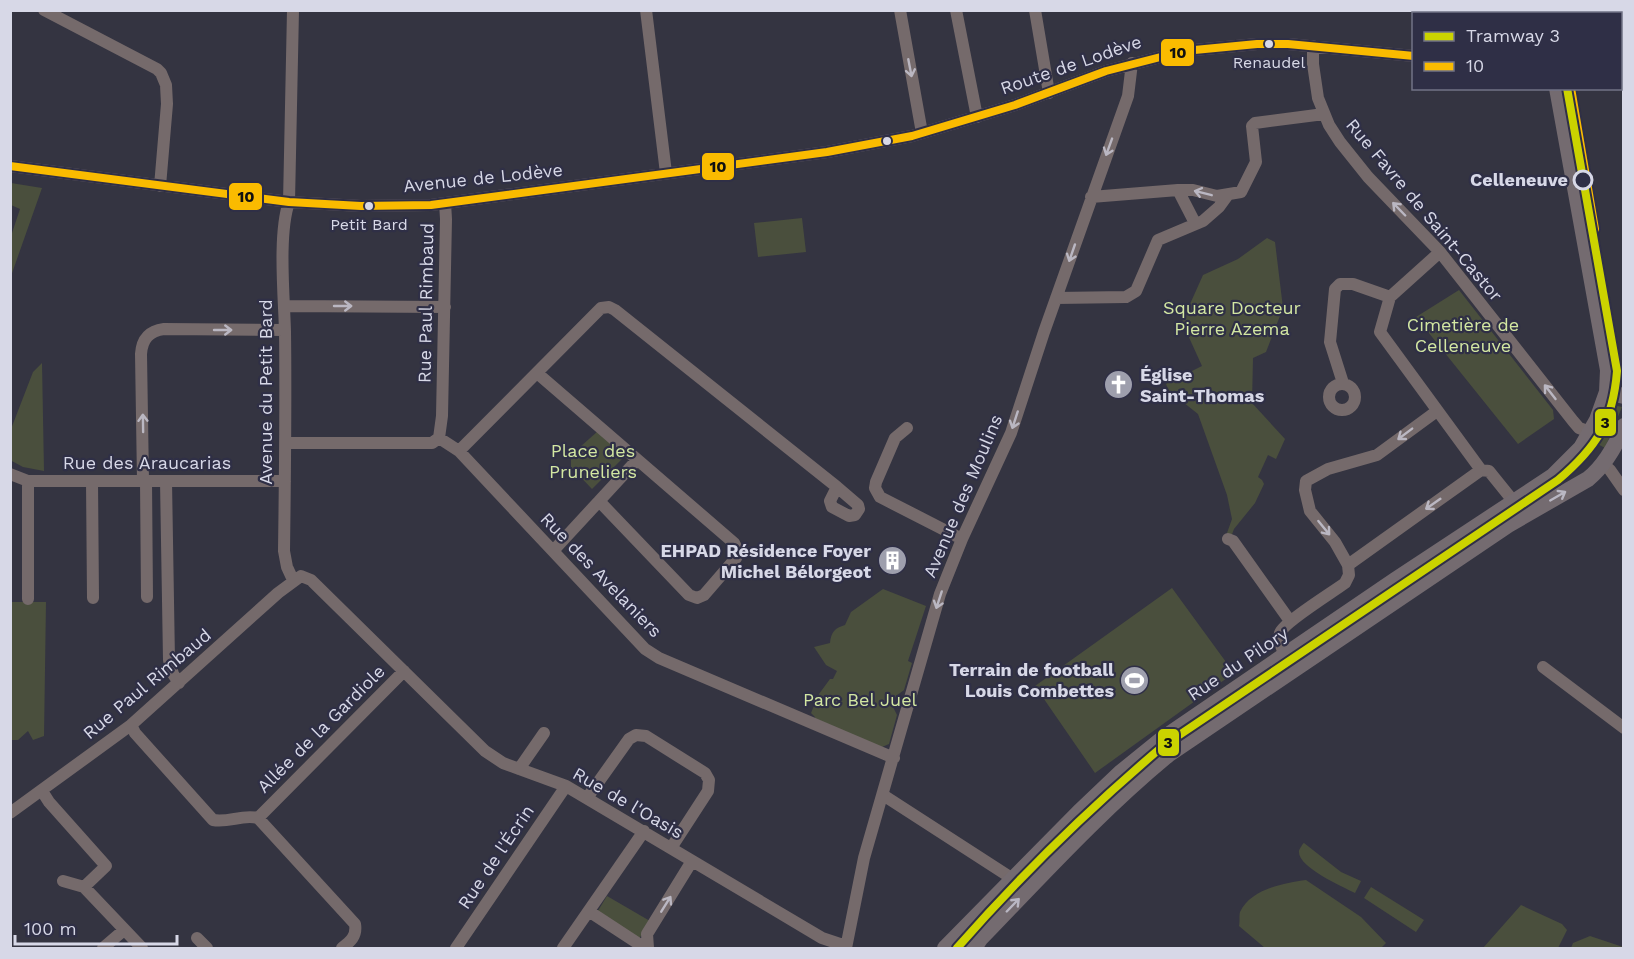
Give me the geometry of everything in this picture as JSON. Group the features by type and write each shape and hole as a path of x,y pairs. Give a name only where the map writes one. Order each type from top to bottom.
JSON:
{"main road":[{"path":"1557,90 1608,370 1615,394"},
{"name":"Rue du Pilory","path":"945,948 1079,812 1162,739 1553,476 1581,448 1615,394"},
{"name":"Rue du Pilory","path":"974,948 1078,837 1140,778 1169,754 1508,525 1588,479 1618,440 1623,426"},
{"path":"1581,448 1602,463"}],"street":[{"path":"44,10 161,73 166,85 167,104 160,186"},
{"name":"Avenue du Petit Bard","path":"293,10 289,202 284,220 286,443 284,551 287,567 297,578"},
{"path":"646,10 666,173"},
{"path":"900,10 922,133"},
{"path":"956,10 977,117"},
{"path":"1035,10 1049,93"},
{"name":"Route de Lodève","path":"922,133 1049,93 1106,71 1184,51 1265,44 1313,46 1412,56"},
{"name":"Rue Favre de Saint-Castor","path":"1313,46 1318,98 1340,142 1368,177 1440,252 1579,428 1590,432"},
{"name":"Avenue des Moulins","path":"846,947 864,858 931,623 962,539 1011,433 1091,197 1128,96 1132,63"},
{"path":"1091,197 1178,190 1193,190 1227,196 1243,190 1256,162 1252,126 1255,123 1324,114"},
{"name":"Avenue de Lodève","path":"10,166 289,202 361,206 445,203 827,152 922,133"},
{"path":"1178,190 1195,223"},
{"path":"1056,298 1132,295 1136,291 1158,240 1203,221 1219,207 1227,196"},
{"name":"Rue Paul Rimbaud","path":"439,438 442,416 445,307 445,203"},
{"path":"1440,252 1390,297 1380,332 1480,471"},
{"path":"1343,383 1330,336 1335,289 1340,284 1346,283 1390,297"},
{"path":"284,306 445,307"},
{"path":"459,451 602,308 609,307 837,487"},
{"path":"147,597 142,344 148,335 164,329 285,330"},
{"path":"537,373 734,543 738,550 736,558 704,594 697,598 689,596 599,501"},
{"path":"1286,655 1279,641 1281,630 1290,621 1345,583 1349,575 1348,565 1335,542 1310,511 1305,490 1306,481 1327,470 1377,455 1437,411"},
{"path":"907,428 896,438 876,482 877,494 962,539"},
{"path":"286,443 432,443 439,438"},
{"name":"Rue des Avelaniers","path":"439,438 459,451 640,643 659,658 894,758"},
{"path":"553,551 637,460"},
{"path":"1602,463 1610,470 1623,490"},
{"path":"1348,565 1480,471 1489,471 1514,502"},
{"name":"Rue des Araucarias","path":"10,474 28,481 285,482"},
{"path":"28,481 28,599"},
{"path":"92,481 93,598"},
{"path":"166,481 166,596 169,660 173,674 179,683"},
{"path":"1228,539 1233,542 1290,621"},
{"name":"Rue Paul Rimbaud","path":"10,813 131,725 297,578"},
{"name":"Rue de l'Oasis","path":"297,578 311,580 485,751 502,763 567,786 822,938 846,947"},
{"path":"1543,667 1623,728"},
{"name":"Allée de la Gardiole","path":"131,725 135,733 213,819 222,822 249,816 258,818 404,671"},
{"path":"519,769 544,733"},
{"path":"587,798 629,739 636,735 646,736 705,773 709,780 708,791 671,848"},
{"name":"Rue de l'Écrin","path":"456,948 567,786"},
{"path":"42,791 49,802 106,866 84,888"},
{"path":"882,795 1013,879"},
{"path":"258,818 355,924 356,932 353,939 342,948"},
{"path":"563,948 644,831"},
{"path":"590,912 646,948 647,934 692,861"},
{"path":"63,881 84,888 142,948"},
{"path":"103,948 124,930"},
{"path":"197,938 207,948"}],"green space":[{"path":"11,183 42,188 11,276 11,236 20,209 11,205"},
{"path":"802,218 806,252 758,257 754,223"},
{"name":"Square Docteur Pierre Azema","path":"1267,238 1275,242 1283,308 1266,352 1253,358 1252,403 1285,439 1276,459 1268,455 1258,477 1264,484 1255,503 1234,529 1231,537 1227,533 1232,519 1227,495 1198,414 1169,391 1166,384 1202,366 1182,322 1203,275 1238,259"},
{"name":"Cimetière de Celleneuve","path":"1459,290 1553,410 1554,419 1518,444 1416,317"},
{"path":"42,363 44,471 23,467 10,460 11,429 33,372"},
{"path":"1610,404 1622,407 1605,448 1594,442"},
{"name":"Place des Pruneliers","path":"598,431 626,455 592,489 571,467 571,455"},
{"name":"Terrain de football Louis Combettes","path":"1172,588 1234,673 1095,773 1035,686"},
{"name":"Parc Bel Juel","path":"883,589 926,606 908,661 912,663 904,690 896,696 893,707 897,715 889,744 882,747 814,720 815,717 811,713 819,694 837,671 826,665 814,647 830,643 833,633 845,625 851,612"},
{"path":"11,602 46,602 44,736 33,740 28,731 18,740 11,740"},
{"path":"1304,843 1341,872 1361,881 1355,893 1322,876 1305,863 1299,851"},
{"path":"1306,880 1361,917 1386,943 1381,948 1265,948 1239,926 1240,912 1252,898 1278,885"},
{"path":"1371,887 1424,920 1416,932 1364,898"},
{"path":"607,896 650,921 639,939 596,914"},
{"path":"1521,905 1562,924 1567,930 1558,948 1483,948"},
{"path":"1590,936 1623,948 1571,948 1573,943"}],"tram line":[{"name":"3","path":"957,948 1056,843 1163,746 1558,480 1583,457 1592,445 1607,419 1617,371 1567,90"}],"transit line":[{"name":"10","path":"10,166 289,202 361,206 431,205 827,152 912,136 1015,105 1106,71 1184,51 1257,44 1288,44 1412,56"},
{"name":"10","path":"1571,90 1595,229"}],"place":[{"name":"Renaudel","path":"1269,44"},
{"name":"Celleneuve","path":"1583,180"},
{"name":"Petit Bard","path":"369,206"},
{"name":"Église Saint-Thomas","path":"1119,385"},
{"name":"EHPAD Résidence Foyer Michel Bélorgeot","path":"892,561"},
{"name":"Terrain de football Louis Combettes","path":"1135,680"}]}
